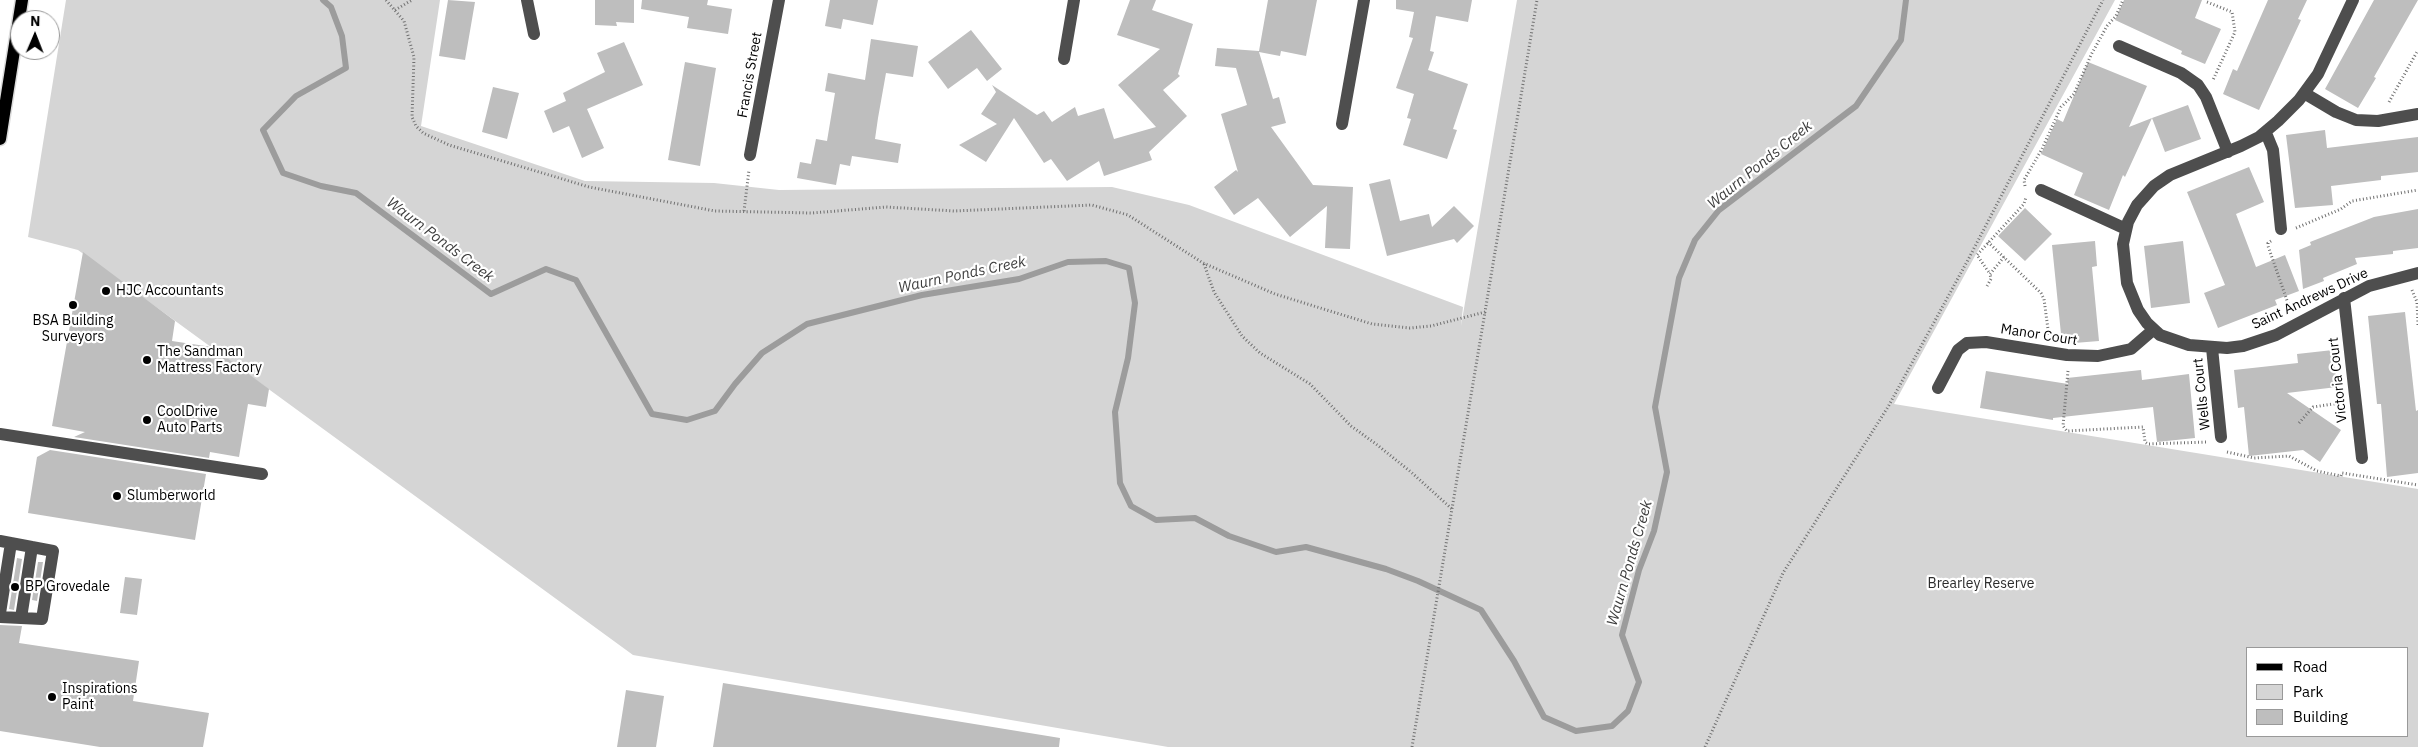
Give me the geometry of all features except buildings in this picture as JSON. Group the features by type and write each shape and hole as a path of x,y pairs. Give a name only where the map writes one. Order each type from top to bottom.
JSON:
{"main road":[{"path":"0,139 22,0"}],"street":[{"path":"527,0 534,34"},
{"name":"Francis Street","path":"750,155 779,0"},
{"path":"1064,60 1074,0"},
{"path":"1342,124 1364,0"},
{"name":"Saint Andrews Drive","path":"2353,0 2318,74 2304,93 2266,132 2228,152 2178,171 2160,181 2137,205 2126,229 2123,252 2128,288 2138,310 2153,330 2182,344 2212,348 2233,348 2254,343 2380,282 2418,273"},
{"path":"2120,46 2187,77 2198,85 2206,97 2228,152"},
{"path":"2304,93 2342,115 2363,121 2378,121 2418,114"},
{"path":"2266,132 2272,150 2283,234"},
{"path":"2041,190 2126,229"},
{"name":"Victoria Court","path":"2344,298 2362,458"},
{"name":"Manor Court","path":"1938,388 1961,346 1971,342 1986,342 2090,357 2122,352 2136,346 2153,330"},
{"name":"Wells Court","path":"2212,348 2218,440"},
{"path":"0,434 262,474"},
{"path":"6,542 53,551 42,618 20,618 0,615 6,542"},
{"path":"20,618 32,547"}],"path":[{"path":"386,0 404,21 414,57 412,117 416,126 423,133 449,145 589,187 715,211 812,213 886,208 954,211 1092,206 1128,215 1204,263 1275,294 1372,324 1410,328 1431,326 1485,312"},
{"path":"395,10 412,0"},
{"path":"1412,747 1536,0"},
{"path":"1705,747 1783,573 1888,407 1969,258 2103,0"},
{"path":"1987,286 1991,279 1990,274 1977,255 2024,204 2027,195 2024,180 2042,150 2061,107 2074,94 2091,55 2107,26 2116,16 2123,0"},
{"path":"2206,97 2235,32 2232,12 2207,2"},
{"path":"2378,121 2418,50"},
{"path":"744,211 750,155"},
{"path":"2294,325 2289,312 2290,304 2268,245 2269,242 2299,225 2340,209 2352,201 2418,190"},
{"path":"1988,242 2042,296 2050,352"},
{"path":"1990,274 2004,257"},
{"path":"1204,263 1214,292 1242,336 1260,353 1310,384 1350,426 1411,472 1452,509"},
{"path":"2406,288 2412,291 2415,297 2418,325"},
{"path":"2067,355 2068,371 2064,426 2067,431 2143,427 2145,442 2149,444 2218,440 2227,452 2247,457 2288,456 2316,471 2341,476 2342,473 2418,485"},
{"path":"2299,423 2313,407 2341,403 2354,386"}],"green space":[{"name":"Brearley Reserve","path":"66,0 440,0 421,126 585,181 714,183 779,190 1112,187 1189,205 1463,307 1461,326 1517,0 2115,0 1894,404 2418,489 2418,747 1168,747 633,655 78,250 28,237 56,60 60,60 60,37"}],"waterway":[{"name":"Waurn Ponds Creek","path":"323,0 331,7 342,36 346,68 296,96 263,130 283,173 321,186 356,193 491,294 546,269 576,280 652,414 687,420 715,411 762,353 807,324 922,295 1019,279 1068,262 1106,261 1129,268 1135,303 1128,358 1115,412 1120,483 1131,506 1156,520 1195,518 1229,536 1276,552 1306,547 1386,569 1418,581 1481,610 1514,661 1544,717 1576,731 1612,726 1628,711 1639,682 1622,635 1639,570 1654,531 1667,472 1655,407 1679,278 1695,240 1719,210 1856,106 1901,40 1906,0"}],"place":[{"name":"HJC Accountants","path":"106,291"},
{"name":"BSA Building Surveyors","path":"73,305"},
{"name":"The Sandman Mattress Factory","path":"147,360"},
{"name":"CoolDrive Auto Parts","path":"147,420"},
{"name":"Slumberworld","path":"117,496"},
{"name":"BP Grovedale","path":"15,587"},
{"name":"Inspirations Paint","path":"52,697"}]}
